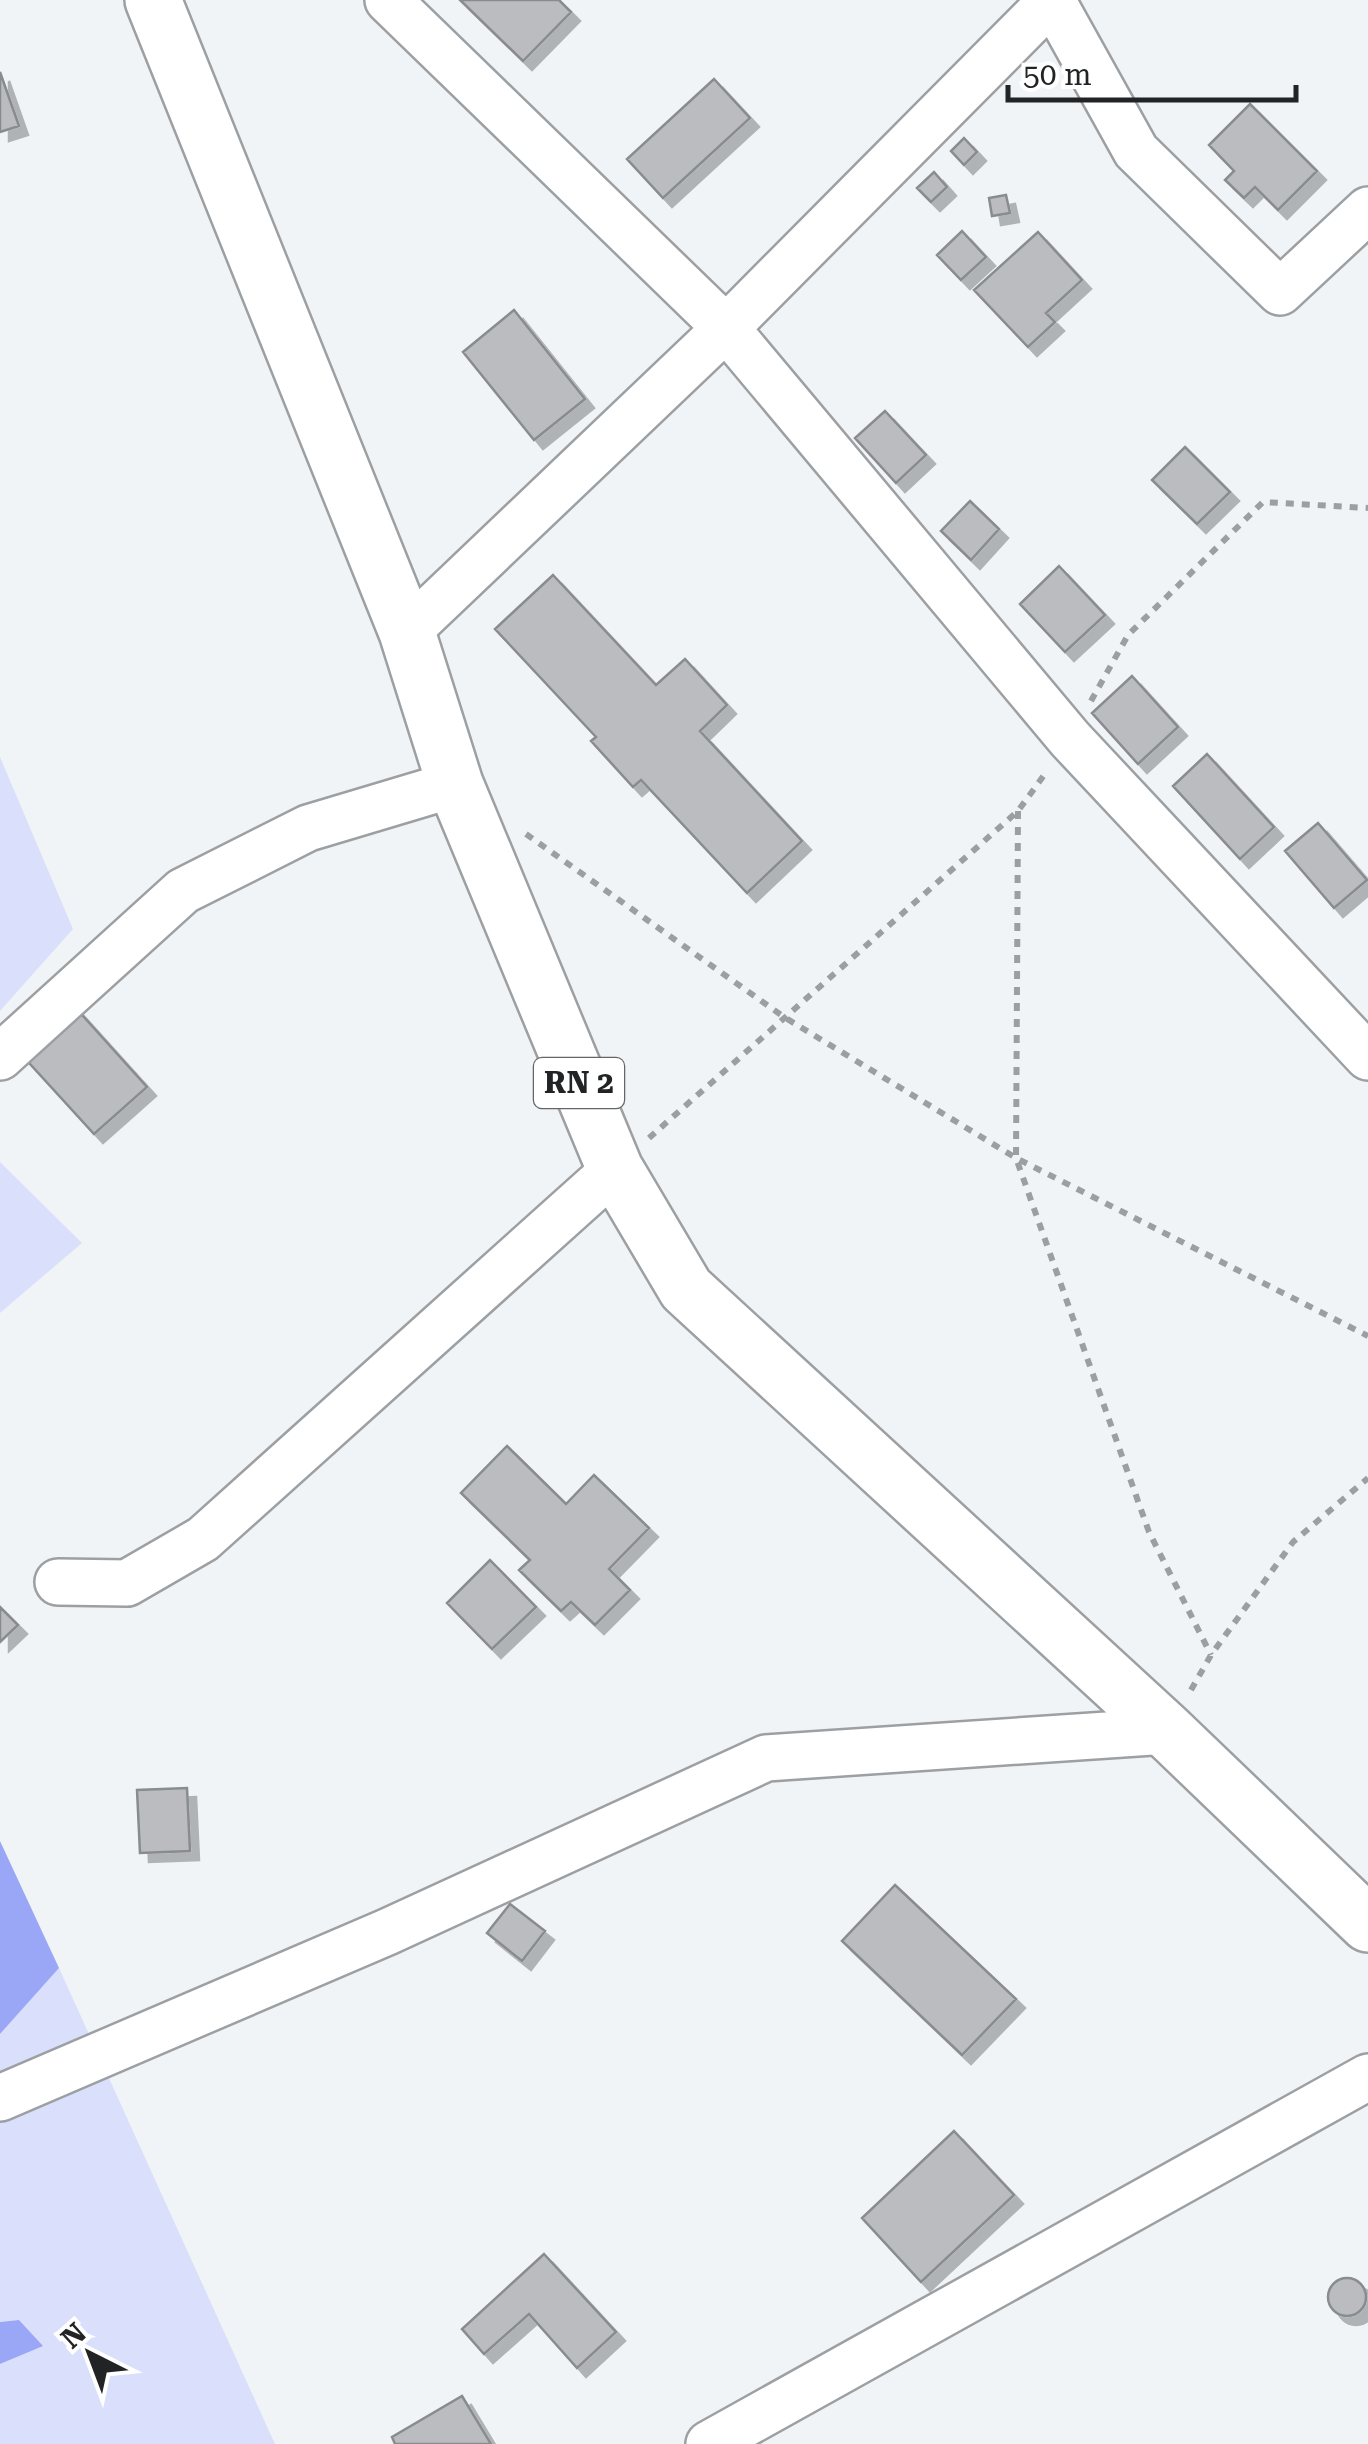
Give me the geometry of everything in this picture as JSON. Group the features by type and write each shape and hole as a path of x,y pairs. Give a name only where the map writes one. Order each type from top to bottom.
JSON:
{"main road":[{"name":"RN 2","path":"153,0 407,632 455,784 615,1169 686,1290 1168,1731 1368,1924"}],"street":[{"path":"388,0 726,328 1070,739 1368,1056"},
{"path":"407,632 726,328 1052,0 1136,151 1280,292 1368,210"},
{"path":"0,1057 183,891 308,828 455,784"},
{"path":"58,1582 126,1583 203,1539 615,1169"},
{"path":"0,2098 387,1932 766,1758 1168,1731"},
{"path":"709,2444 1368,2078"}],"path":[{"path":"615,1169 1018,811 1070,739 1128,635 1262,502 1368,508"},
{"path":"1018,811 1016,1158 1149,1532 1211,1655"},
{"path":"518,828 784,1017 1016,1158 1368,1336"},
{"path":"1168,1731 1211,1655 1292,1542 1368,1478"}],"shaded area":[{"path":"0,757 73,929 0,1011"},
{"path":"0,1162 82,1243 0,1313"},
{"path":"0,1841 59,1968 0,2034"},
{"path":"59,1968 275,2444 0,2444 0,2364 42,2346 19,2320 0,2322 0,2034"},
{"path":"19,2320 43,2346 0,2364 0,2322"}],"building":[{"path":"460,0 559,0 571,12 523,61"},
{"path":"0,72 19,126 0,132"},
{"path":"714,79 750,118 663,198 627,159"},
{"path":"1250,104 1317,171 1278,210 1255,187 1244,198 1225,180 1234,171 1209,145"},
{"path":"964,138 977,152 964,165 951,151"},
{"path":"934,172 947,187 931,202 917,188"},
{"path":"1006,195 1010,213 992,216 989,198"},
{"path":"962,231 986,257 961,280 937,255"},
{"path":"1038,232 1082,280 1046,313 1055,322 1028,347 974,290"},
{"path":"514,310 585,399 534,440 463,352"},
{"path":"885,411 926,455 896,483 855,438"},
{"path":"1185,447 1230,492 1197,524 1152,480"},
{"path":"970,501 999,529 971,560 941,531"},
{"path":"1059,566 1105,615 1065,652 1020,604"},
{"path":"553,575 656,685 685,659 727,705 700,731 802,841 747,893 641,780 633,787 591,741 596,737 495,629"},
{"path":"1132,676 1178,727 1138,764 1092,713"},
{"path":"1207,754 1274,827 1240,859 1173,786"},
{"path":"1318,823 1367,880 1334,908 1285,851"},
{"path":"74,1006 147,1087 94,1134 21,1054"},
{"path":"507,1446 566,1504 594,1475 649,1528 609,1569 630,1590 595,1625 571,1602 561,1611 519,1570 530,1560 461,1493"},
{"path":"490,1560 536,1607 492,1649 447,1603"},
{"path":"0,1607 18,1625 0,1642"},
{"path":"187,1788 190,1851 140,1853 137,1790"},
{"path":"895,1885 1016,1999 962,2055 842,1941"},
{"path":"510,1904 545,1931 522,1961 487,1933"},
{"path":"954,2131 1014,2195 921,2282 862,2218"},
{"path":"544,2254 616,2332 577,2368 529,2314 484,2354 462,2329"},
{"path":"1347,2278 1361,2283 1366,2297 1361,2311 1347,2316 1333,2311 1328,2297 1333,2283"},
{"path":"462,2396 491,2444 395,2444 392,2437"}]}
